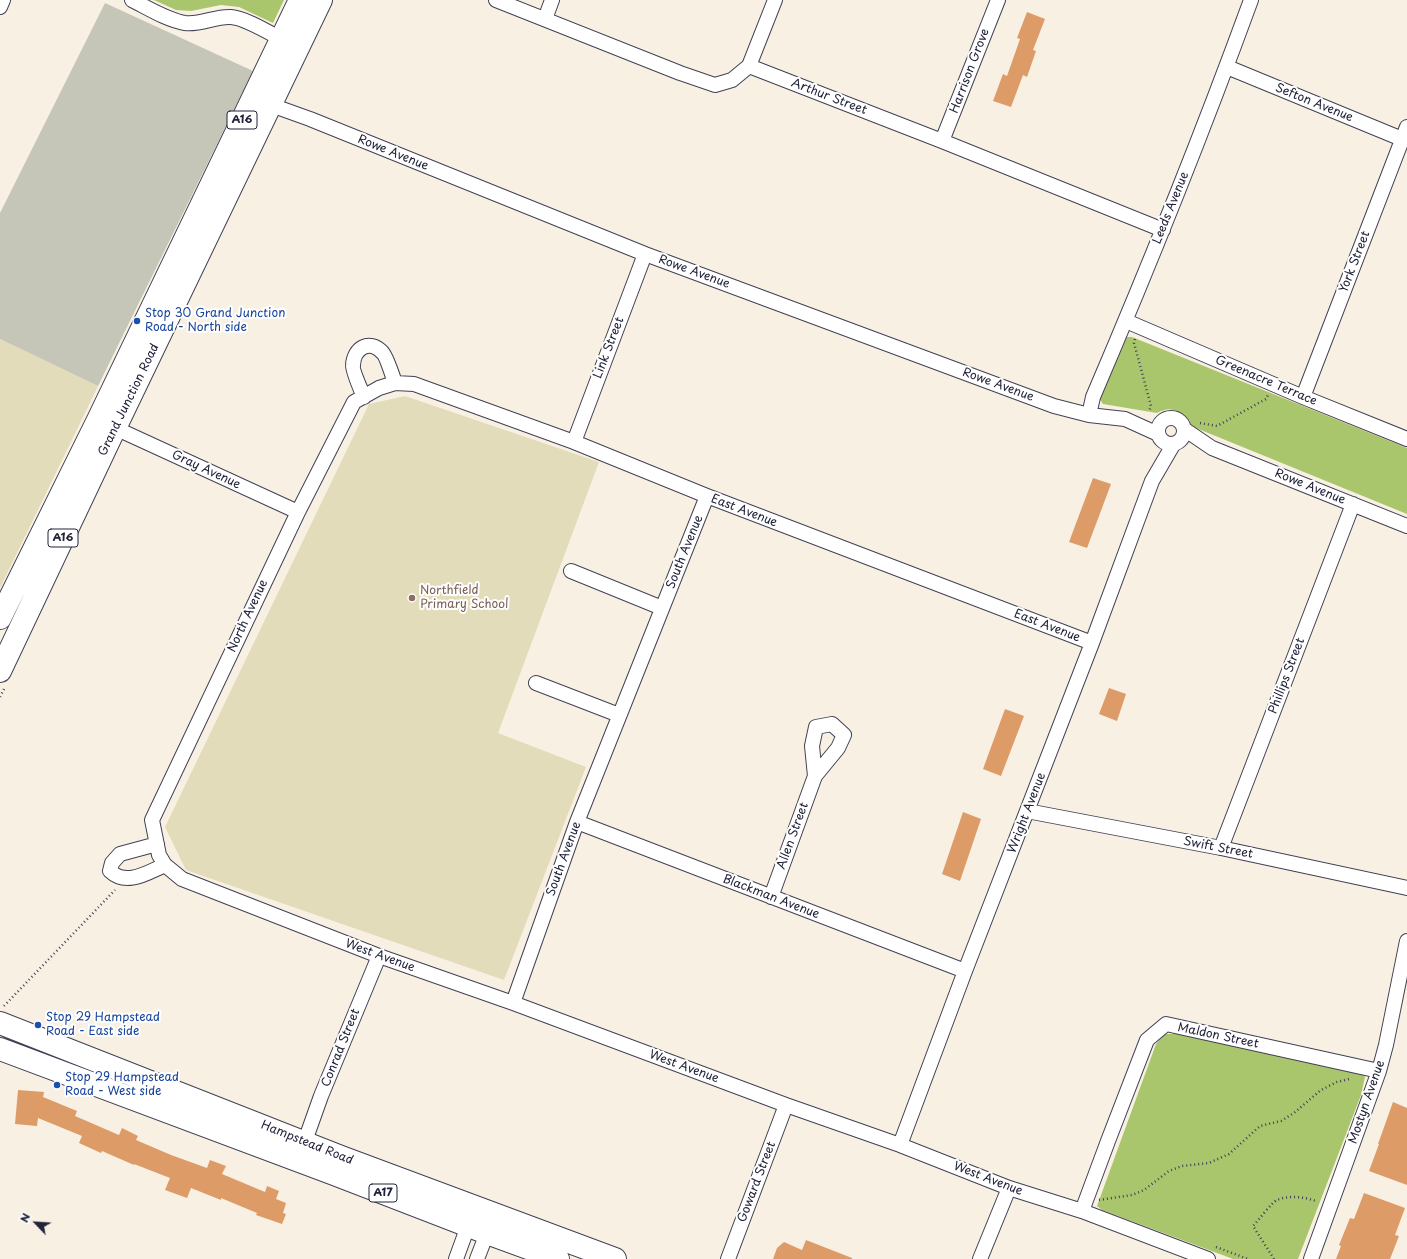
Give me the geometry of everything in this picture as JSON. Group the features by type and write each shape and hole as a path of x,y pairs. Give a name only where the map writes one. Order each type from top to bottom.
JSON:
{"highway":[{"name":"Grand Junction Road","path":"212,205 271,105 290,43 300,0"},
{"name":"Grand Junction Road","path":"0,671 106,424 290,43 321,0"},
{"name":"Grand Junction Road","path":"0,618 106,424"},
{"name":"Hampstead Road","path":"0,1016 301,1151"},
{"name":"Hampstead Road","path":"0,1049 301,1151 481,1220 615,1259"},
{"name":"Hampstead Road","path":"481,1220 558,1259"}],"street":[{"path":"0,7 3,0"},
{"path":"132,0 169,18 184,22 196,23 216,18 232,17 245,21 290,43"},
{"path":"496,0 545,18 680,74 715,85 732,80 749,66 775,0"},
{"path":"545,18 552,0"},
{"name":"Harrison Grove","path":"942,141 998,0"},
{"name":"Leeds Avenue","path":"1089,415 1093,397 1163,230 1227,67 1251,0"},
{"name":"Arthur Street","path":"749,66 942,141 1163,230"},
{"name":"Sefton Avenue","path":"1227,67 1404,133"},
{"name":"Rowe Avenue","path":"271,105 310,119 645,254 1054,406 1089,415 1125,419 1166,436 1212,448 1407,526"},
{"name":"York Street","path":"1303,397 1404,133"},
{"name":"Link Street","path":"574,442 645,254"},
{"name":"Greenacre Terrace","path":"1126,321 1303,397 1407,439"},
{"path":"364,397 352,366 357,351 364,345 372,345 383,352 395,383"},
{"name":"East Avenue","path":"379,388 395,383 414,384 574,442 707,496 1092,643"},
{"name":"North Avenue","path":"160,855 152,820 298,512 354,402 379,388"},
{"name":"Rowe Avenue","path":"1166,436 1170,418 1175,418 1212,448"},
{"name":"Gray Avenue","path":"106,424 298,512"},
{"name":"Wright Avenue","path":"900,1145 965,971 1092,643 1152,481 1166,436 1184,436 1190,429"},
{"name":"South Avenue","path":"513,1003 577,822 707,496"},
{"name":"Phillips Street","path":"1221,848 1353,504"},
{"path":"571,571 662,608"},
{"path":"536,683 620,715"},
{"name":"Allen Street","path":"771,897 815,776"},
{"name":"Swift Street","path":"1027,811 1221,848 1407,888"},
{"name":"Blackman Avenue","path":"577,822 965,971"},
{"path":"120,854 160,855 130,879 115,876 110,871 112,863 120,854"},
{"name":"West Avenue","path":"160,855 182,879 379,956 513,1003 786,1105 900,1145 1009,1188 1082,1211 1208,1259"},
{"name":"Mostyn Avenue","path":"1311,1259 1379,1071 1386,1045 1407,941"},
{"name":"Conrad Street","path":"301,1151 379,956"},
{"name":"Maldon Street","path":"1082,1211 1147,1040 1166,1024 1379,1071"},
{"name":"Goward Street","path":"728,1259 786,1105"},
{"path":"980,1259 1009,1188"},
{"path":"456,1259 481,1220"},
{"path":"477,1259 481,1220"}],"path":[{"path":"1136,339 1134,343 1151,406 1149,412"},
{"path":"1190,429 1199,423 1216,426 1266,399 1269,392"},
{"path":"0,1016 117,887 126,889 130,879"},
{"path":"1101,1204 1094,1201 1132,1195 1144,1190 1169,1171 1182,1166 1209,1163 1229,1154 1260,1126 1281,1121 1294,1113 1321,1090 1337,1082 1352,1078"},
{"path":"1274,1259 1253,1226 1276,1200 1293,1197 1306,1198 1316,1201"},
{"path":"1211,1245 1248,1259"}],"shaded area":[{"path":"105,3 253,71 98,386 0,339 0,213"},
{"path":"0,339 98,386 0,588"},
{"name":"Northfield Primary School","path":"405,396 599,462 498,733 586,767 504,980 186,870 165,827 369,404"}],"green space":[{"path":"154,0 284,0 273,23 239,7 221,5 191,11 176,10"},
{"path":"1125,337 1132,337 1407,448 1407,514 1191,426 1180,414 1173,410 1163,410 1157,413 1103,404 1099,398"},
{"path":"1164,1034 1192,1034 1359,1070 1365,1077 1361,1095 1298,1259 1233,1259 1102,1210 1097,1206 1156,1044"}],"building":[{"path":"1027,12 1045,19 1033,50 1036,51 1027,77 1023,75 1011,107 993,101 1003,74 1007,76 1020,39 1017,38"},
{"path":"1093,478 1111,484 1087,548 1069,542"},
{"path":"1109,688 1126,694 1117,721 1099,714"},
{"path":"1005,709 1024,716 1001,776 983,769"},
{"path":"963,812 981,819 960,881 942,874"},
{"path":"18,1090 44,1092 43,1097 77,1111 75,1116 119,1135 122,1128 138,1136 136,1140 171,1155 207,1168 210,1160 226,1166 222,1174 265,1192 267,1186 279,1191 276,1199 286,1203 283,1213 286,1214 282,1224 256,1215 257,1213 221,1198 221,1200 191,1188 187,1198 165,1190 170,1178 134,1165 102,1151 101,1153 79,1143 82,1136 38,1118 37,1126 15,1124"},
{"path":"1393,1102 1407,1108 1407,1185 1369,1171"},
{"path":"1364,1193 1405,1208 1395,1235 1399,1236 1390,1259 1336,1259 1341,1246 1339,1245 1350,1218 1354,1219"},
{"path":"806,1240 852,1259 773,1259 777,1248 784,1242 802,1250"}],"place":[{"name":"Stop 30 Grand Junction Road - North side","path":"137,321"},
{"name":"Northfield Primary School","path":"412,598"},
{"name":"Stop 29 Hampstead Road - East side","path":"38,1025"},
{"name":"Stop 29 Hampstead Road - West side","path":"57,1085"}]}
